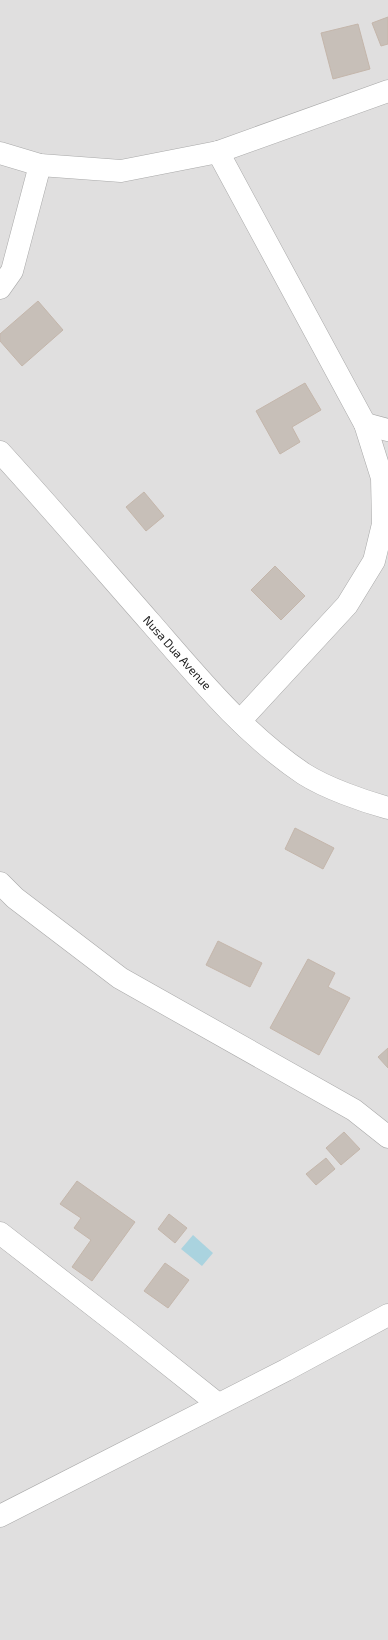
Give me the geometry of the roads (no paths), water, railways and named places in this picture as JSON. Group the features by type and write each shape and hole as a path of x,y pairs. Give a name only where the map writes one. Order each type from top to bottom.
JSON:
{"street":[{"path":"0,153 40,165 121,170 218,152 388,91"},
{"path":"218,152 365,424 382,478 385,521 374,561 347,605 240,720"},
{"path":"0,288 12,271 40,165"},
{"path":"365,424 388,430"},
{"name":"Nusa Dua Avenue","path":"0,452 196,675 275,754 306,775 349,796 388,808"},
{"path":"0,883 15,898 120,978 354,1110 388,1137"},
{"path":"0,1233 218,1404"},
{"path":"0,1516 388,1315"}],"water":[{"path":"193,1235 213,1253 202,1266 181,1249"}]}
